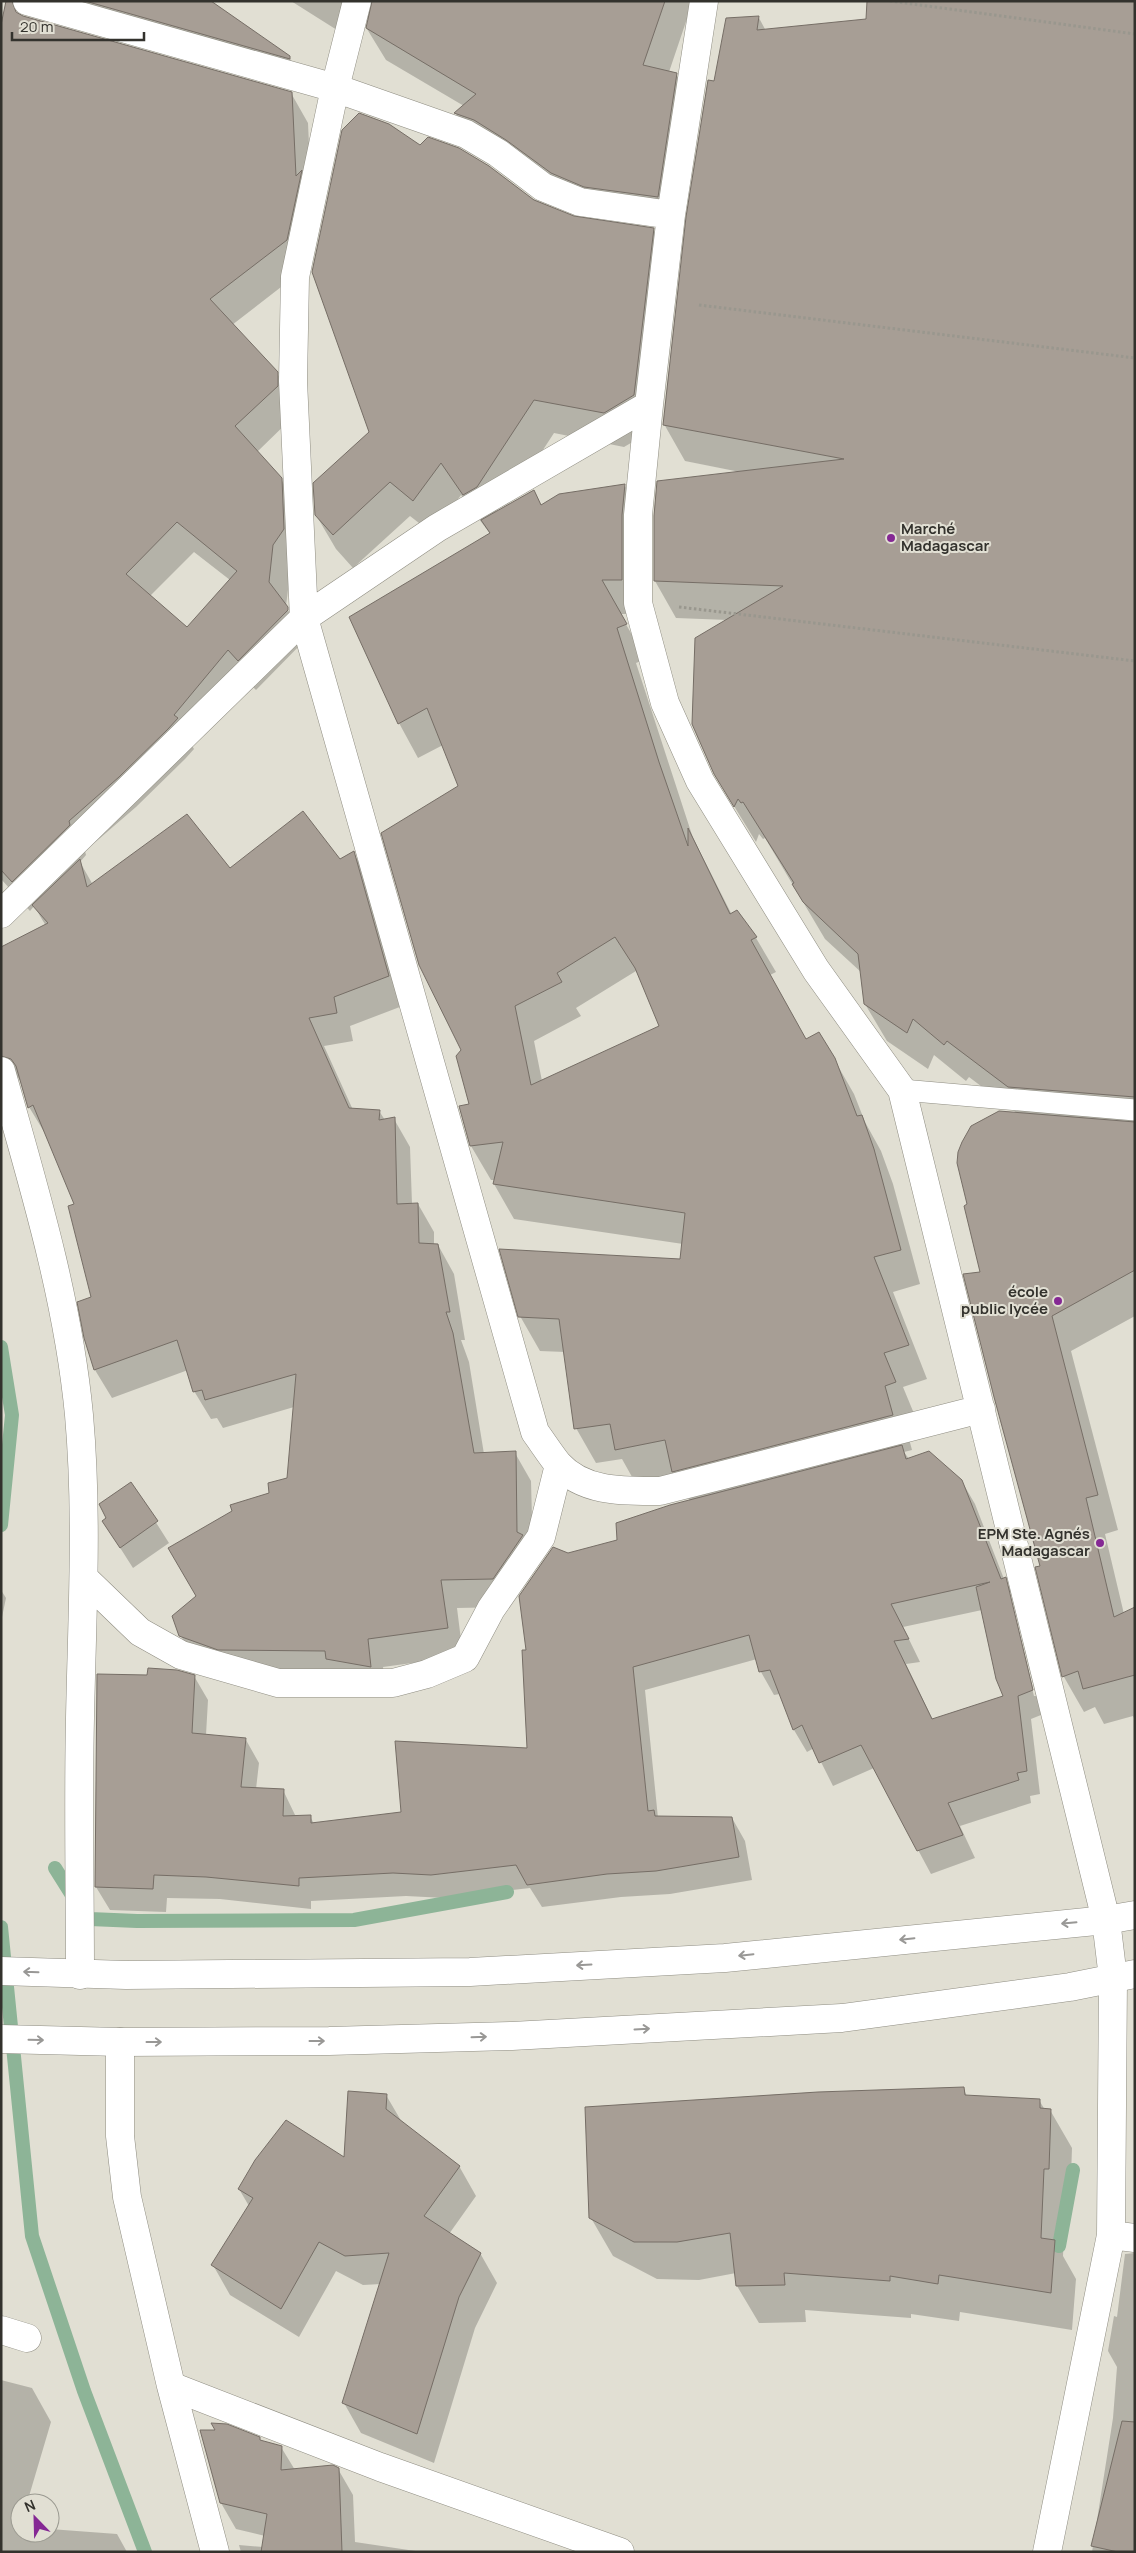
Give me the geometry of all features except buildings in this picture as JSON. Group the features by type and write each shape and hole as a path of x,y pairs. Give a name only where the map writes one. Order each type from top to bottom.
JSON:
{"street":[{"path":"27,1 335,88 466,134 498,153 543,187 580,202 671,216"},
{"path":"357,1 335,88 295,277 293,381 304,618 535,1432 560,1465 589,1486 623,1491 660,1491 981,1409"},
{"path":"704,1 671,216 649,405 638,515 638,603 665,703 700,781 816,970 902,1090 1106,1920 1124,1976 1123,2236 1047,2552"},
{"path":"1,914 304,618 437,528 649,405"},
{"path":"1,1071 39,1205 62,1306 79,1415 85,1580 71,1974"},
{"path":"85,1580 140,1632 181,1655 278,1683 393,1683 427,1674 465,1658 491,1609 541,1537 560,1465"},
{"path":"1,1972 71,1974 500,1970 725,1958 1106,1920 1135,1915"},
{"path":"1,2039 120,2042 329,2041 512,2036 842,2018 1070,1987 1124,1976"},
{"path":"120,2042 120,2136 128,2197 171,2386 215,2552"},
{"path":"1,2330 27,2338"},
{"path":"171,2386 380,2467 620,2552"}],"lane":[{"path":"902,1090 1135,1110"}],"path":[{"path":"890,1 1135,34"},
{"path":"661,301 1135,358"},
{"path":"638,603 1135,661"}],"waterway":[{"path":"1,1347 12,1415 1,1525"},
{"path":"55,1868 87,1919 137,1921 354,1920 507,1892"},
{"path":"1,1927 32,2236 84,2391 145,2552"},
{"path":"1059,2246 1073,2170"}],"place":[{"name":"Marché Madagascar","path":"891,538"},
{"name":"école public lycée","path":"1058,1301"},
{"name":"EPM Ste. Agnés Madagascar","path":"1100,1543"}]}
